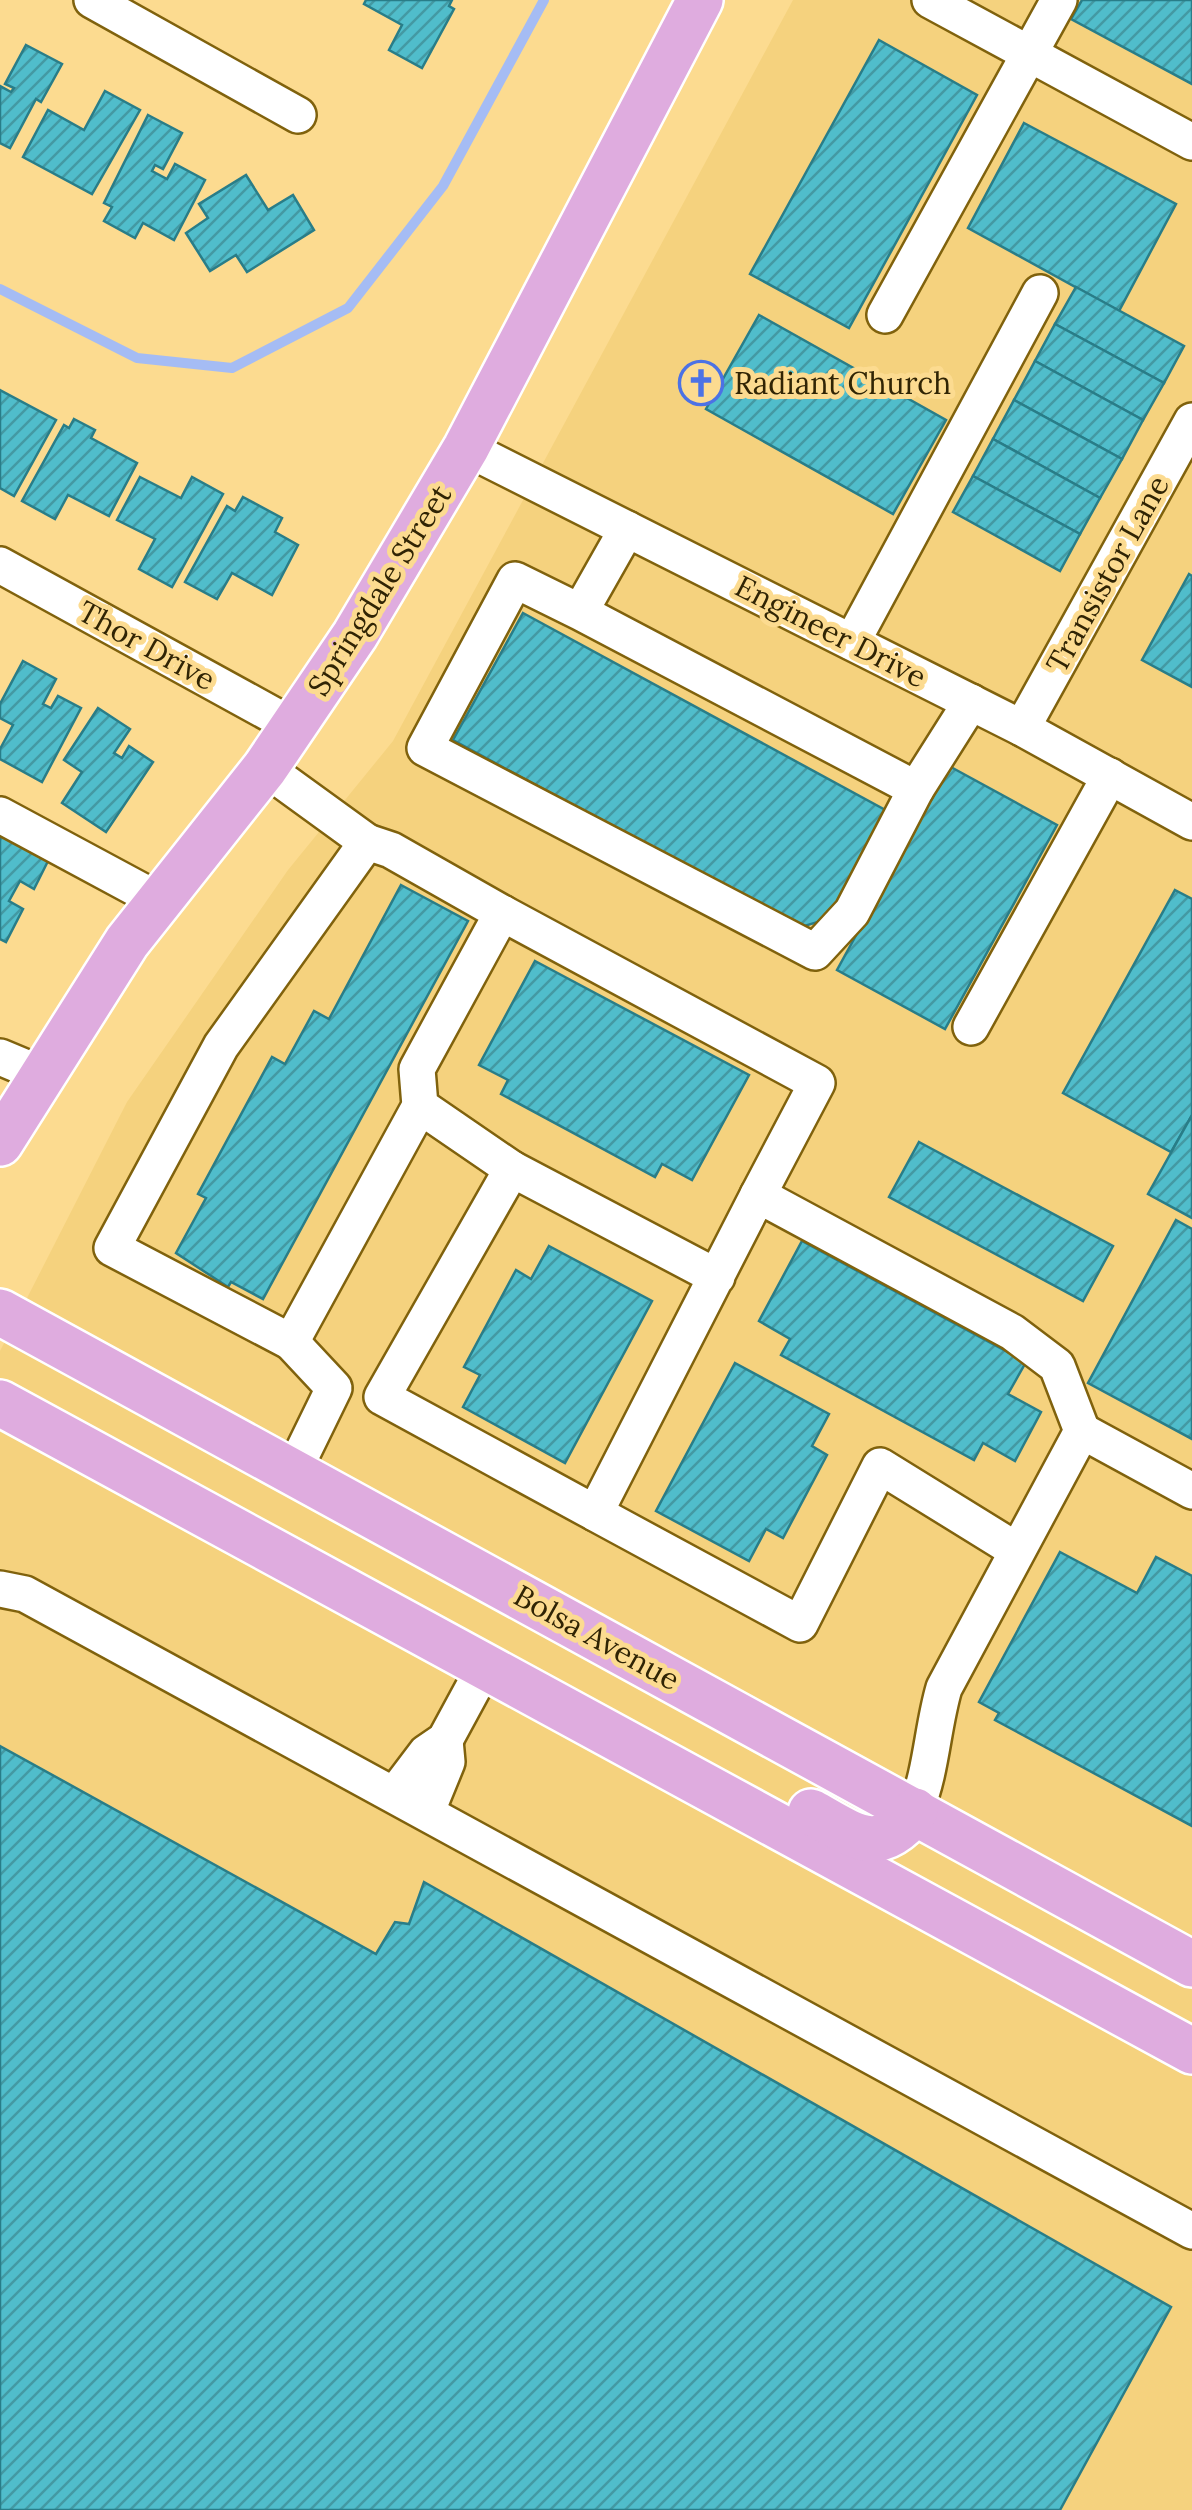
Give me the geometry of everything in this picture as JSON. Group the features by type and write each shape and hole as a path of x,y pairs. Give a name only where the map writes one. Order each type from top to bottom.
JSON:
{"main road":[{"name":"Springdale Street","path":"0,1144 158,900 264,768 355,635 466,448 700,0"},
{"name":"Bolsa Avenue","path":"0,1312 1192,1964"},
{"path":"0,1403 1192,2051"},
{"path":"618,1738 648,1728 676,1735 853,1836 879,1840 898,1833 915,1811"}],"street":[{"path":"92,0 298,114"},
{"path":"930,0 1192,142"},
{"path":"885,314 1060,0"},
{"path":"852,642 1040,293"},
{"name":"Transistor Lane","path":"1022,728 1192,420"},
{"name":"Engineer Drive","path":"466,448 1022,728 1192,822"},
{"path":"580,612 627,529"},
{"name":"Thor Drive","path":"0,564 294,726"},
{"path":"916,789 515,580 425,748 815,952 852,912 916,789 971,702"},
{"path":"264,768 368,842 391,850 816,1083 595,1513"},
{"path":"971,1027 1110,776"},
{"path":"0,815 158,900"},
{"path":"368,842 221,1046 112,1248 291,1342 334,1388 382,1398 800,1624 880,1466 1016,1550"},
{"path":"291,1342 420,1106 417,1068 502,912"},
{"path":"0,1056 43,1075"},
{"path":"420,1106 512,1168 717,1277"},
{"path":"382,1398 512,1168"},
{"path":"758,1195 1012,1332 1057,1366 1082,1431 1192,1491"},
{"path":"292,1472 334,1388"},
{"path":"915,1811 929,1777 936,1717 944,1688 1082,1431"},
{"path":"0,1590 25,1594 1192,2231"},
{"path":"395,1794 426,1753 446,1740 484,1668"},
{"path":"427,1811 447,1762 446,1740"}],"shaded area":[{"path":"793,0 1192,0 1192,2510 0,2510 0,1351 127,1102 288,870 393,741"}],"building":[{"path":"366,0 452,0 449,6 454,9 422,68 389,50 402,25 364,4"},
{"path":"1082,0 1192,0 1192,84 1071,19"},
{"path":"879,40 977,95 849,328 750,274"},
{"path":"26,45 62,64 41,102 36,99 10,148 0,143 0,86 11,92 14,88 5,84"},
{"path":"105,91 140,110 92,194 23,157 48,110 84,130"},
{"path":"148,115 182,133 163,169 155,165 152,171 167,179 175,164 205,180 174,240 143,223 135,238 104,221 112,207 104,203"},
{"path":"1024,123 1176,204 1119,311 968,228"},
{"path":"246,175 268,210 293,195 314,230 247,272 236,255 210,271 186,233 208,218 199,204"},
{"path":"1076,287 1184,346 1164,383 1055,324"},
{"path":"759,315 946,420 893,514 706,409"},
{"path":"1055,324 1164,383 1143,420 1035,361"},
{"path":"1035,361 1143,420 1122,459 1014,400"},
{"path":"0,390 56,420 14,496 0,488"},
{"path":"1014,400 1122,459 1100,498 993,439"},
{"path":"74,419 95,430 91,438 137,463 109,516 68,495 55,519 22,501 64,425 69,428"},
{"path":"993,439 1100,498 1080,534 973,476"},
{"path":"973,476 1080,534 1060,571 953,512"},
{"path":"140,477 181,498 192,477 223,494 172,587 139,569 155,539 117,520"},
{"path":"243,497 282,518 275,532 298,545 272,595 232,573 217,599 185,582 227,506 235,511"},
{"path":"1189,574 1192,576 1192,687 1142,660"},
{"path":"523,613 889,812 831,918 798,928 453,740"},
{"path":"23,661 56,679 43,704 51,708 58,696 81,708 42,782 0,759 0,749 13,725 0,718 0,704"},
{"path":"98,708 130,729 114,753 122,758 129,746 153,762 106,832 62,803 82,772 64,760"},
{"path":"949,766 1057,825 945,1029 837,970"},
{"path":"0,827 51,855 34,889 20,881 9,901 23,909 6,942 0,939"},
{"path":"401,885 468,921 263,1299 231,1282 228,1287 176,1253 206,1198 198,1194 272,1057 285,1064 314,1011 329,1019"},
{"path":"1175,890 1192,899 1192,1115 1171,1152 1063,1093"},
{"path":"535,961 749,1075 692,1180 662,1164 655,1177 501,1094 508,1080 479,1065"},
{"path":"1192,1115 1192,1218 1148,1194"},
{"path":"919,1142 1113,1246 1083,1301 889,1197"},
{"path":"1176,1220 1192,1229 1192,1439 1088,1383"},
{"path":"802,1241 1026,1362 1008,1394 1041,1412 1015,1461 983,1443 974,1460 781,1355 790,1339 759,1321"},
{"path":"549,1246 652,1301 565,1463 463,1407 480,1375 464,1367 516,1270 531,1279"},
{"path":"735,1363 829,1414 812,1446 827,1455 783,1538 766,1529 749,1561 656,1511"},
{"path":"1060,1552 1137,1593 1156,1557 1192,1576 1192,1826 995,1720 999,1713 979,1702"},
{"path":"0,1746 376,1954 395,1922 409,1924 424,1882 1171,2307 1060,2510 0,2510"}],"waterway":[{"path":"0,289 137,358 232,368 348,308 443,186 544,0"}],"place":[{"name":"Radiant Church","path":"701,383"}]}
